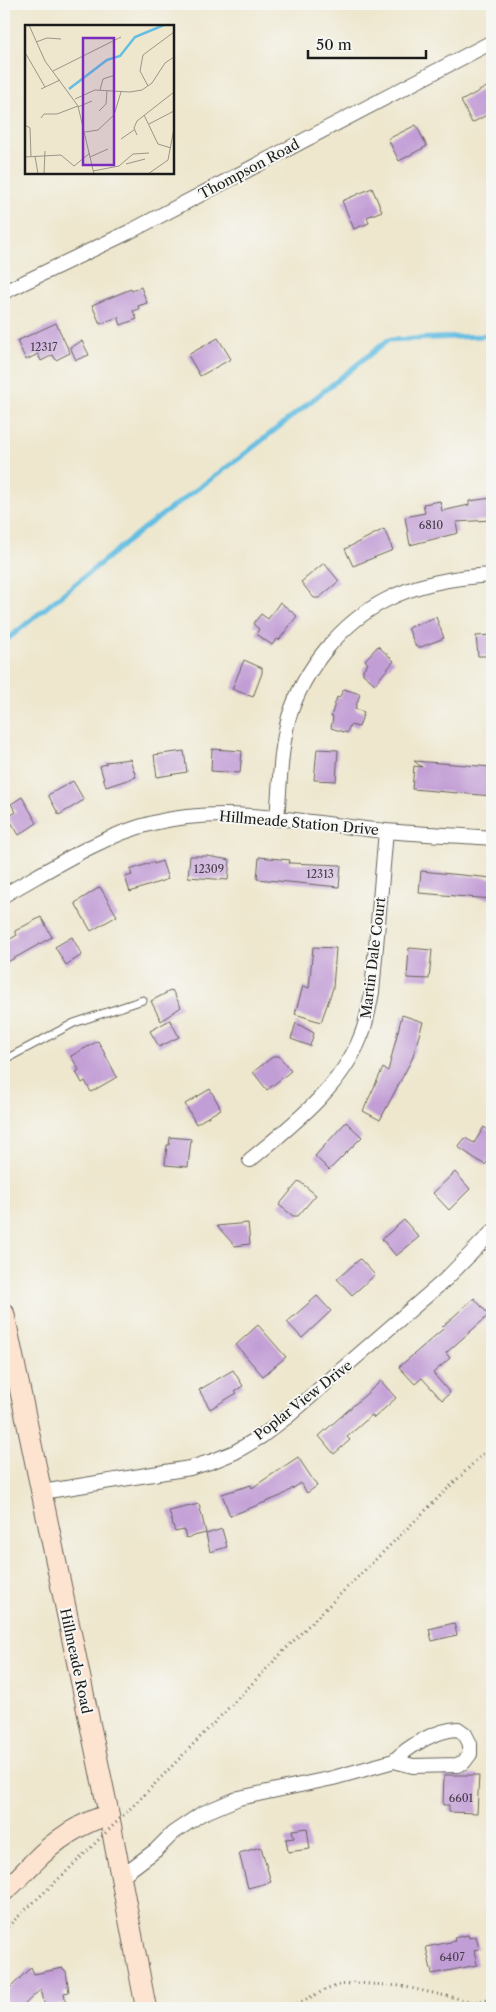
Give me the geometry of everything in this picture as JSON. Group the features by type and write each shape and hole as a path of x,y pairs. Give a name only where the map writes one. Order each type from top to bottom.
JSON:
{"street":[{"name":"Thompson Road","path":"4,292 129,232 492,42"},
{"path":"276,819 283,746 290,714 309,673 324,652 370,609 394,596 454,579 492,576"},
{"name":"Hillmeade Station Drive","path":"4,895 107,839 137,827 194,816 216,815 276,819 386,831 492,838"},
{"name":"Martin Dale Court","path":"250,1160 293,1123 337,1078 361,1036 372,992 386,831"},
{"name":"Poplar View Drive","path":"42,1492 190,1468 235,1452 262,1436 287,1417 358,1357 446,1279 492,1232"},
{"name":"Hillmeade Road","path":"4,1314 109,1814 146,2008"},
{"path":"120,1877 156,1850 173,1833 201,1814 239,1798 333,1778 394,1761 413,1766 457,1765 464,1762 470,1754 470,1744 465,1734 458,1729 448,1730 404,1750 394,1761"},
{"path":"4,1891 15,1883 51,1847 74,1829 91,1820 109,1814"}],"lane":[{"path":"4,1060 74,1022 143,1000"}],"path":[{"path":"4,1930 144,1795 308,1626 492,1445"},
{"path":"4,1918 9,1924"},
{"path":"288,2008 325,1990 340,1985 356,1983 401,1986 474,2002 486,2000 492,1995"}],"building":[{"path":"492,84 492,112 472,123 461,101"},
{"path":"416,125 427,146 399,161 388,139"},
{"path":"372,188 382,211 367,217 369,223 354,229 342,201"},
{"path":"141,287 147,303 138,306 139,309 133,311 137,319 121,325 118,317 100,324 92,305 131,289 132,291"},
{"path":"56,323 70,353 56,360 53,355 41,361 38,354 26,360 17,341"},
{"path":"218,338 231,359 200,376 188,355"},
{"path":"82,341 89,355 76,360 70,347"},
{"path":"492,498 492,520 456,522 458,533 410,545 405,517 425,513 423,504 440,501 442,511 469,505 469,501"},
{"path":"384,529 393,550 353,566 345,549"},
{"path":"324,563 339,581 319,598 314,598 301,582"},
{"path":"280,602 297,616 279,640 277,639 272,645 256,634 259,629 253,624 261,614 268,619"},
{"path":"436,617 444,638 421,647 416,647 408,628"},
{"path":"492,635 492,656 478,656 476,636"},
{"path":"378,646 394,661 375,684 363,674 363,669 368,664 365,660"},
{"path":"244,660 262,668 253,697 232,689"},
{"path":"344,689 360,694 355,709 364,712 359,727 350,725 347,733 331,728 333,717 331,716 337,697 339,698"},
{"path":"212,749 242,751 240,773 211,771"},
{"path":"317,749 338,750 336,781 314,780"},
{"path":"184,751 187,772 157,777 154,755"},
{"path":"130,759 136,777 106,787 100,766 106,764 106,762"},
{"path":"414,761 492,767 492,796 412,789 414,766 422,767"},
{"path":"73,781 84,800 59,815 48,795"},
{"path":"22,797 37,823 19,835 8,817 16,812 11,804"},
{"path":"190,856 207,856 230,860 228,880 188,877"},
{"path":"259,857 290,860 289,863 341,865 339,887 257,879"},
{"path":"162,861 168,879 130,892 125,877 132,875 130,870"},
{"path":"421,871 492,878 492,899 419,893"},
{"path":"100,887 117,916 91,931 75,903"},
{"path":"41,917 52,937 4,964 4,943 17,935 15,931"},
{"path":"72,937 82,955 66,965 55,947"},
{"path":"313,947 336,948 333,988 321,1022 295,1014 303,986 309,988"},
{"path":"409,948 432,950 429,979 407,978"},
{"path":"172,990 181,1007 161,1021 151,1001"},
{"path":"402,1015 423,1022 412,1059 380,1120 363,1111 383,1068 388,1071"},
{"path":"170,1020 179,1037 159,1047 150,1031"},
{"path":"296,1023 314,1033 310,1046 291,1039"},
{"path":"98,1041 117,1077 91,1092 85,1081 82,1083 76,1072 79,1070 71,1056"},
{"path":"274,1056 279,1056 291,1071 267,1090 253,1072"},
{"path":"210,1089 221,1109 196,1124 185,1104"},
{"path":"346,1122 362,1137 329,1170 315,1156"},
{"path":"484,1127 492,1133 492,1155 485,1165 458,1147 465,1138 474,1143"},
{"path":"170,1137 191,1139 188,1167 165,1165 167,1145 169,1145"},
{"path":"455,1172 470,1189 449,1210 433,1193"},
{"path":"299,1181 316,1195 298,1216 293,1216 279,1205"},
{"path":"404,1220 419,1237 396,1256 382,1239"},
{"path":"248,1223 250,1244 235,1246 217,1226"},
{"path":"360,1259 375,1275 352,1295 337,1279"},
{"path":"317,1296 331,1311 302,1338 287,1322"},
{"path":"474,1298 489,1315 446,1353 450,1358 433,1373 450,1393 442,1400 422,1378 415,1384 399,1367 443,1329 442,1327"},
{"path":"258,1325 286,1357 263,1376 236,1345"},
{"path":"233,1370 243,1386 235,1391 237,1393 210,1409 199,1390"},
{"path":"381,1381 396,1398 374,1418 372,1415 347,1437 350,1440 334,1454 319,1436"},
{"path":"298,1457 317,1486 307,1493 301,1483 281,1496 230,1516 222,1494 251,1485 252,1488"},
{"path":"199,1504 206,1533 186,1538 184,1530 175,1532 169,1511"},
{"path":"222,1529 227,1547 210,1552 206,1534"},
{"path":"454,1623 457,1635 432,1641 429,1629"},
{"path":"444,1775 479,1775 477,1813 449,1812 449,1805 443,1805"},
{"path":"307,1828 310,1849 288,1852 286,1839 294,1838 292,1830"},
{"path":"261,1847 271,1882 248,1888 239,1853"},
{"path":"468,1935 469,1938 476,1936 479,1949 474,1950 477,1965 432,1974 426,1947 455,1941 454,1938"},
{"path":"31,1967 34,1974 63,1968 66,1971 69,1992 64,1993 66,2003 45,2007 41,1989 21,2008 4,2008 4,1994"}],"waterway":[{"path":"4,642 144,528 241,457 388,340 483,336 492,331"}]}
